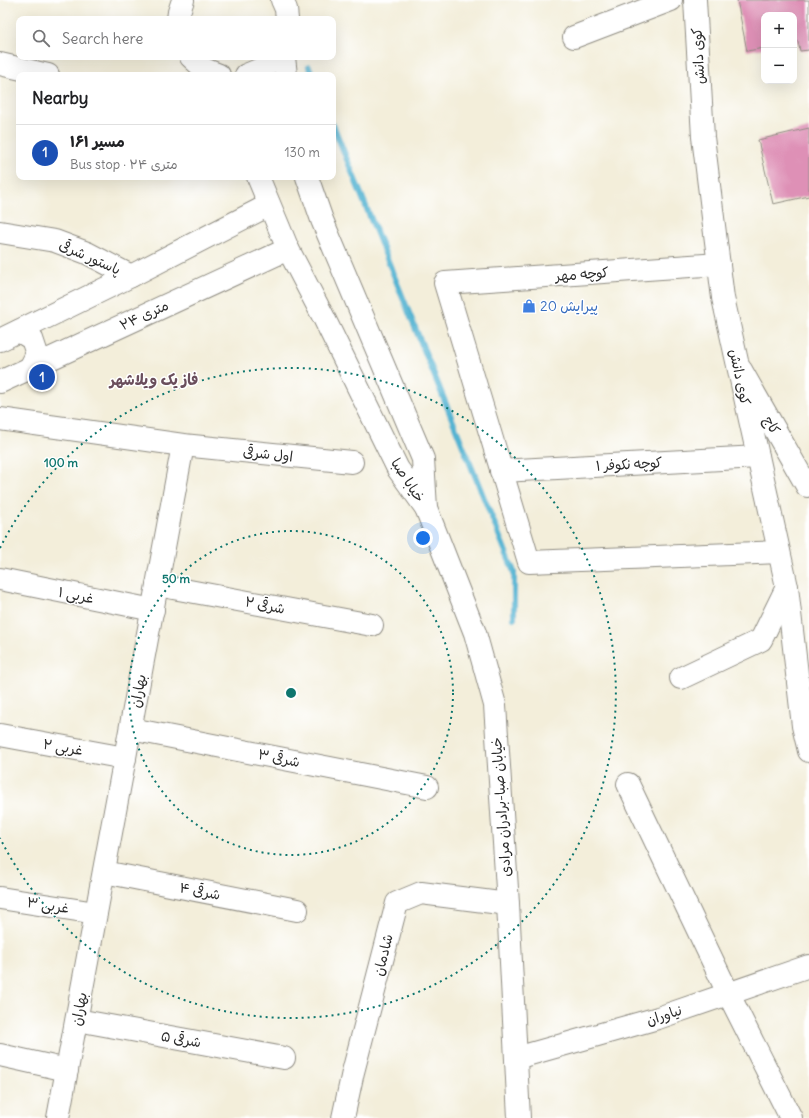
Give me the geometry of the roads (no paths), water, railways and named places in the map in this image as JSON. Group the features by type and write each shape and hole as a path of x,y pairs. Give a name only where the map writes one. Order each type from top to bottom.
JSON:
{"street":[{"path":"283,0 287,16"},
{"path":"574,37 671,0"},
{"name":"کوی دانش","path":"696,0 703,137 723,298 787,587 803,726 809,750"},
{"path":"194,60 204,69 212,72"},
{"path":"253,72 262,68 271,60"},
{"path":"284,60 286,72"},
{"path":"0,64 35,72"},
{"name":"خیابا صبا","path":"259,180 288,249 324,318 398,469 426,508"},
{"name":"خیابا صبا","path":"308,180 322,220 423,459 426,508"},
{"path":"9,335 131,276 269,205"},
{"name":"پاستور شرقی","path":"0,232 55,241 87,253 131,276"},
{"name":"۲۴ متری","path":"0,382 288,249"},
{"name":"کوچه مهر","path":"501,471 445,283 719,264"},
{"path":"9,335 32,339 37,354 30,368"},
{"name":"کاج","path":"737,364 807,486"},
{"path":"0,419 183,445"},
{"name":"اول شرقی","path":"183,445 352,462"},
{"name":"بهاران","path":"58,1118 183,445"},
{"name":"کوچه نکوفر ۱","path":"501,471 758,457"},
{"path":"501,471 529,562 779,552"},
{"name":"خیابان صبا-برادران مرادی","path":"426,508 475,633 495,705 508,904 519,1118"},
{"name":"۱ غربی","path":"0,579 153,610"},
{"name":"۲ شرقی","path":"157,585 372,625"},
{"path":"681,678 761,640 787,587"},
{"name":"۳ شرقی","path":"131,729 427,787"},
{"name":"۲ غربی","path":"0,735 125,758"},
{"path":"628,784 728,993 791,1118"},
{"name":"۴ شرقی","path":"104,872 297,910"},
{"name":"شادمان","path":"343,1118 353,1072 397,903 421,893 508,904"},
{"name":"۳ غربی","path":"0,898 96,913"},
{"name":"نیاوران","path":"516,1058 658,1018 809,966"},
{"name":"۵ شرقی","path":"77,1020 284,1058"},
{"path":"0,1055 67,1070"}],"waterway":[{"path":"309,67 312,72"},
{"path":"336,132 514,572 514,618"}],"place":[{"name":"پیرایش 20","path":"529,306"},
{"name":"مسیر ۱۶۱","path":"42,377"}],"district":[{"name":"فاز یک ویلاشهر","path":"154,380"}]}
